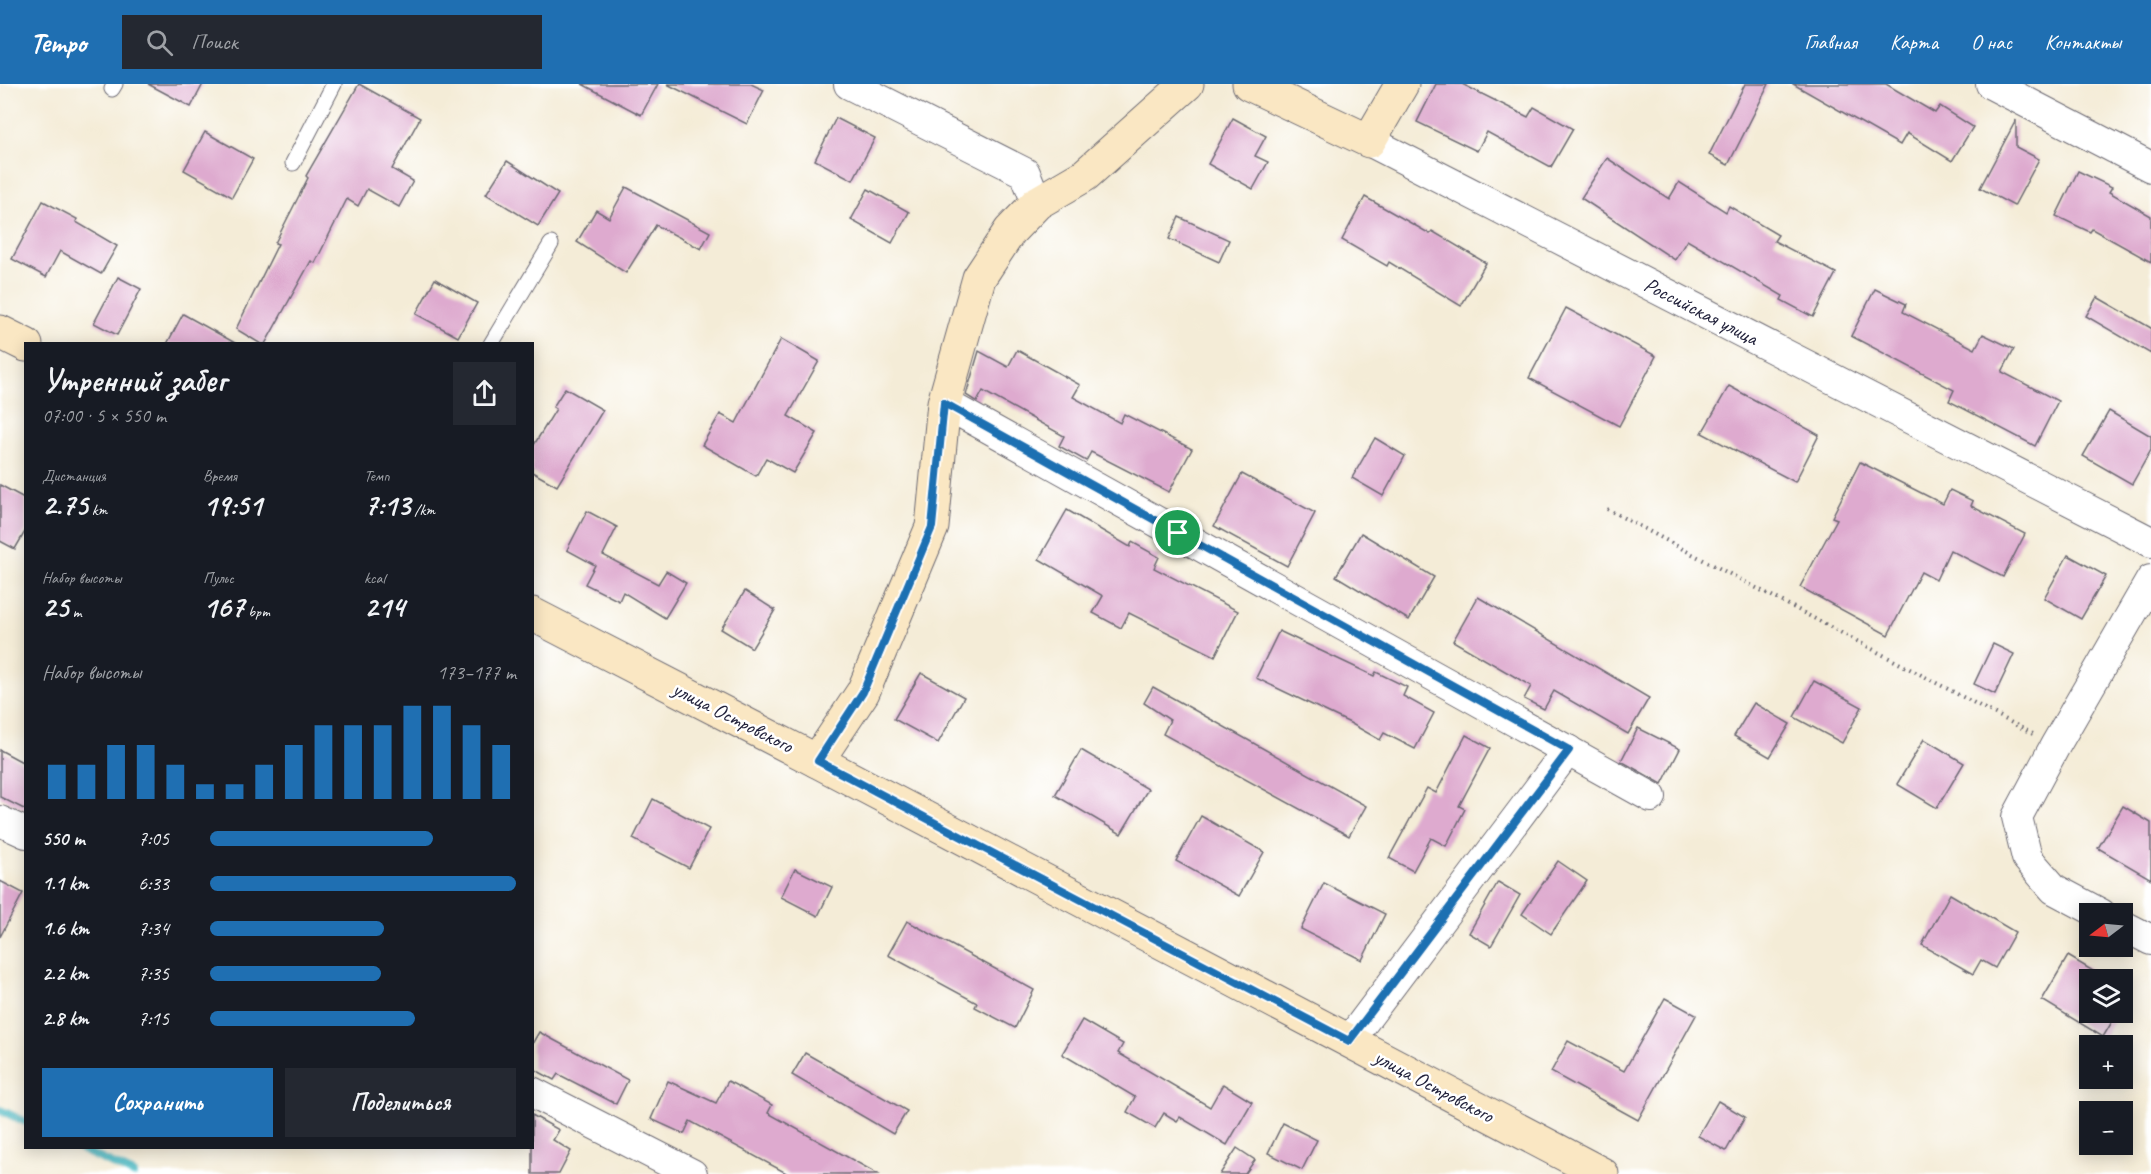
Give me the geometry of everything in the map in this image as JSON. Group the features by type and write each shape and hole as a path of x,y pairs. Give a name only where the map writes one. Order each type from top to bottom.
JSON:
{"main road":[{"path":"818,761 863,692 932,527 944,403 979,278 1010,231 1037,203 1085,175 1187,84"},
{"name":"Российская улица","path":"1249,84 1369,141"},
{"path":"1369,141 1402,84"},
{"path":"0,332 24,344"},
{"name":"улица Островского","path":"534,615 818,761 1602,1174"}],"street":[{"path":"849,84 1025,173 1037,203"},
{"path":"1991,84 2151,167"},
{"name":"Российская улица","path":"1369,141 2151,543"},
{"path":"944,403 1651,797"},
{"path":"2080,903 2054,889 2027,858 2017,817 2055,746 2151,580"},
{"path":"1349,1041 1569,750"},
{"path":"0,821 24,832"},
{"path":"2133,931 2151,940"},
{"path":"534,1093 692,1174"}],"lane":[{"path":"293,163 334,84"},
{"path":"492,342 551,244"}],"path":[{"path":"1607,509 2055,746"}],"building":[{"path":"148,84 203,84 191,107"},
{"path":"359,84 420,118 392,169 413,181 399,207 367,189 358,206 347,199 315,263 311,261 266,342 258,342 236,329 278,244 275,243 308,178 306,176"},
{"path":"582,84 658,84 641,115"},
{"path":"667,84 751,84 764,90 747,124"},
{"path":"1436,84 1462,84 1528,117 1534,107 1573,129 1551,167 1487,132 1477,151 1417,122"},
{"path":"1745,84 1769,84 1728,165 1709,155"},
{"path":"1793,84 1886,84 1935,113 1940,106 1973,127 1952,161 1907,133 1900,145"},
{"path":"836,118 875,138 853,180 815,160"},
{"path":"1233,118 1266,136 1255,156 1268,162 1253,189 1208,164"},
{"path":"2016,120 2016,147 2039,159 2014,206 1980,188"},
{"path":"205,132 253,159 232,197 184,170"},
{"path":"1607,158 1669,199 1679,182 1726,212 1729,206 1778,235 1774,241 1836,273 1813,317 1781,300 1783,296 1687,240 1675,260 1581,198"},
{"path":"507,161 558,194 538,226 486,194"},
{"path":"2078,171 2112,187 2109,192 2151,216 2151,262 2092,229 2090,232 2056,216"},
{"path":"626,187 710,232 701,249 656,225 626,273 577,242 596,210 609,218"},
{"path":"868,189 909,212 892,243 851,220"},
{"path":"1365,197 1430,234 1432,231 1486,263 1461,306 1389,262 1387,266 1342,240"},
{"path":"43,201 77,219 76,222 117,246 101,274 60,251 46,277 12,259"},
{"path":"1179,217 1229,240 1219,262 1169,239"},
{"path":"118,277 141,289 117,335 94,323"},
{"path":"435,279 477,303 458,337 416,314"},
{"path":"1875,289 1906,304 1903,312 1975,349 1983,334 2014,349 2002,372 2058,401 2035,446 1949,401 1954,390 1851,336"},
{"path":"2097,297 2151,328 2151,354 2086,316"},
{"path":"1566,308 1656,356 1619,426 1529,378"},
{"path":"183,314 233,342 168,342"},
{"path":"781,339 819,361 788,416 817,433 793,473 766,458 756,476 702,445 720,414 736,423"},
{"path":"1017,350 1080,385 1073,397 1120,423 1124,414 1192,449 1169,492 1091,452 1086,461 1059,446 1064,436 983,391 977,402 966,395 979,351 1008,367"},
{"path":"1729,386 1819,435 1795,482 1702,433"},
{"path":"565,388 603,410 557,486 534,473 534,445 556,409 553,407"},
{"path":"2109,411 2151,436 2151,450 2132,484 2083,456"},
{"path":"1375,438 1405,456 1383,496 1352,478"},
{"path":"1860,462 1943,504 1950,490 1973,501 1971,506 2025,534 2003,577 1950,550 1936,580 1921,572 1888,635 1800,587 1837,519 1832,517"},
{"path":"1242,474 1315,513 1287,566 1214,526"},
{"path":"0,485 24,498 24,533 15,549 0,541"},
{"path":"1067,510 1130,547 1132,542 1159,557 1154,568 1238,611 1215,656 1129,613 1121,628 1093,613 1103,596 1039,559"},
{"path":"587,511 617,527 603,555 658,584 666,571 686,583 665,618 623,592 619,601 585,584 595,565 567,550"},
{"path":"1361,533 1434,577 1409,620 1336,576"},
{"path":"2068,555 2106,576 2081,619 2044,598"},
{"path":"745,591 775,610 752,648 721,629"},
{"path":"1478,597 1649,698 1628,734 1554,691 1544,709 1524,699 1531,686 1453,641"},
{"path":"1279,631 1374,676 1376,672 1407,687 1403,696 1434,713 1415,749 1384,733 1380,740 1256,678"},
{"path":"1993,644 2014,654 1995,694 1974,684"},
{"path":"921,673 964,697 938,743 894,719"},
{"path":"1814,681 1862,707 1842,743 1794,717"},
{"path":"1153,687 1366,806 1349,836 1163,734 1170,720 1144,703"},
{"path":"1754,703 1790,724 1770,757 1734,736"},
{"path":"1638,728 1680,749 1662,784 1621,761"},
{"path":"1466,735 1490,748 1459,806 1465,809 1446,846 1431,838 1413,871 1389,858 1427,788 1436,793"},
{"path":"1924,739 1964,763 1937,808 1897,784"},
{"path":"0,750 24,763 24,809 0,797"},
{"path":"1081,750 1148,789 1121,834 1055,795"},
{"path":"653,799 709,829 689,868 633,839"},
{"path":"2123,806 2151,823 2151,879 2098,848"},
{"path":"1201,816 1264,852 1239,896 1176,861"},
{"path":"1558,861 1587,881 1551,934 1522,914"},
{"path":"795,869 832,887 818,916 781,897"},
{"path":"0,881 23,893 0,937"},
{"path":"1498,882 1520,895 1491,946 1469,933"},
{"path":"1324,883 1385,914 1362,960 1301,929"},
{"path":"1950,894 2015,932 1995,968 1981,960 1973,974 1922,945"},
{"path":"907,921 1034,990 1015,1028 975,1007 977,1003 888,955"},
{"path":"2068,956 2090,969 2079,969 2079,1022 2042,1000"},
{"path":"1665,998 1696,1015 1638,1120 1551,1072 1568,1041 1624,1071"},
{"path":"1082,1020 1123,1044 1118,1053 1210,1107 1223,1084 1252,1102 1227,1145 1180,1117 1177,1121 1164,1113 1155,1128 1127,1112 1135,1097 1062,1054"},
{"path":"2080,1023 2111,1023 2104,1035 2100,1035"},
{"path":"539,1032 628,1080 616,1104 558,1074 554,1080 534,1069 534,1041"},
{"path":"805,1053 907,1111 893,1134 792,1075"},
{"path":"668,1081 716,1103 728,1081 772,1105 768,1113 878,1174 788,1174 690,1121 684,1134 651,1119"},
{"path":"1718,1101 1745,1117 1726,1151 1698,1136"},
{"path":"534,1116 559,1130 553,1140 571,1151 559,1174 532,1174"},
{"path":"1283,1123 1317,1140 1302,1170 1268,1153"},
{"path":"1237,1148 1255,1160 1245,1174 1220,1174"}],"waterway":[{"path":"0,1110 24,1121"},
{"path":"80,1149 134,1174"}],"route":[{"path":"944,403 1178,533 1569,750 1349,1041 818,761 863,692 932,527 944,403"}]}
